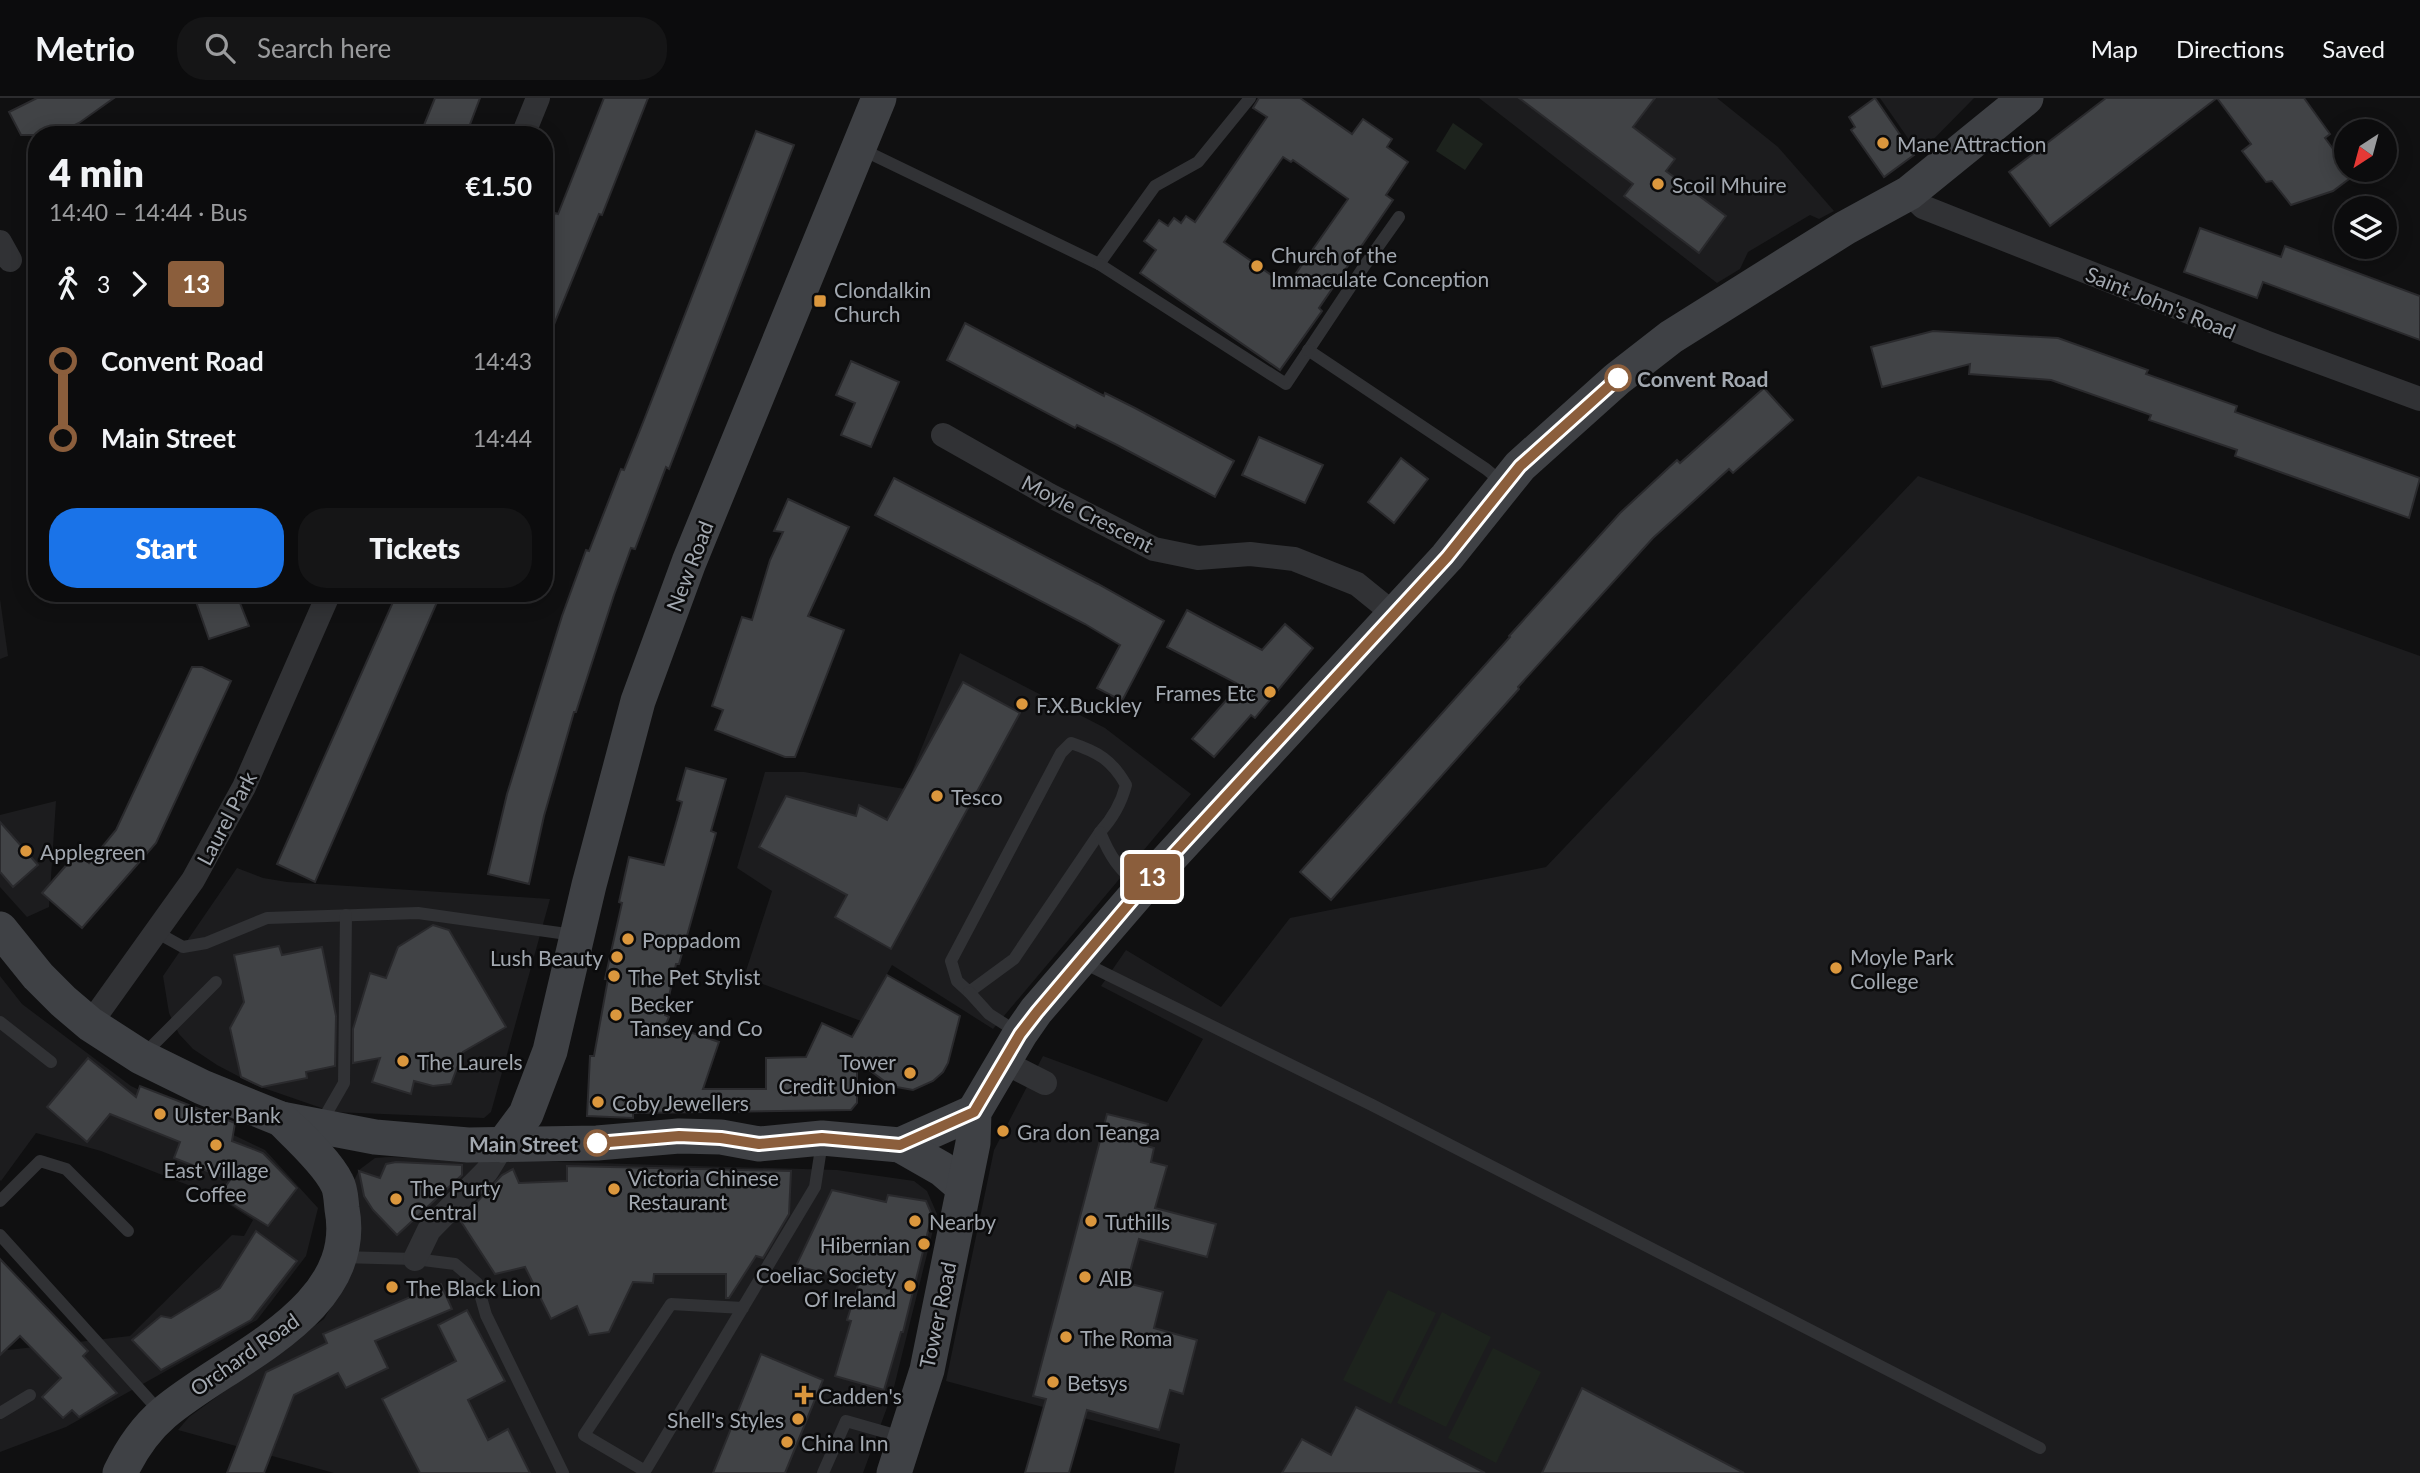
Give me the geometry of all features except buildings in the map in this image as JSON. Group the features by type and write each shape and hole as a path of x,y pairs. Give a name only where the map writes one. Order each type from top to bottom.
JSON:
{"street":[{"path":"527,126 538,98"},
{"name":"New Road","path":"515,1145 550,1051 638,701 689,562 879,98"},
{"path":"900,1145 974,1112 1012,1048 1080,961 1142,888 1447,557 1520,466 1616,379 1671,337 1845,228 1909,193 2026,98"},
{"name":"Saint John's Road","path":"1909,193 1923,207 2265,342 2420,399"},
{"name":"Moyle Crescent","path":"943,435 1049,495 1154,549 1198,558 1250,554 1294,559 1357,583 1394,614"},
{"name":"Laurel Park","path":"90,1024 193,880 244,787 325,602"},
{"path":"0,929 38,976 90,1024 141,1057 312,1134 434,1143 515,1145 679,1136 721,1138 759,1144 822,1138 900,1145 942,1169 963,1187"},
{"path":"1012,1048 1045,1083"},
{"name":"New Road","path":"550,1051 551,1120 570,1144"},
{"name":"Tower Road","path":"894,1473 927,1370 973,1143 974,1112"},
{"path":"312,1134 338,1183"},
{"path":"338,1183 344,1168 359,1148 375,1137"},
{"path":"415,1259 429,1230 515,1145"},
{"name":"Orchard Road","path":"120,1473 134,1446 162,1415 192,1390 290,1325 305,1312 323,1289 339,1257 345,1237 338,1183"}],"lane":[{"path":"1100,264 1155,186 1198,162 1250,98"},
{"path":"858,147 1100,264 1286,384 1399,217"},
{"path":"1308,350 1486,468 1505,484"},
{"path":"969,992 1014,960 1122,800 1126,785 1116,768 1094,751 1071,743 1061,753 951,961 957,981 989,1014 1012,1048"},
{"path":"1100,832 1110,856 1121,870 1142,888"},
{"path":"156,932 183,947 206,943 267,918 418,913 577,936"},
{"path":"312,1134 344,1083 346,915"},
{"path":"1080,961 1372,1105 2040,1448"},
{"path":"141,1057 216,982"},
{"path":"0,1022 51,1062"},
{"path":"743,1308 671,1304 584,1435 645,1471 743,1308 814,1186 822,1138"},
{"path":"0,1201 40,1161 66,1170 128,1231"},
{"path":"0,1235 162,1415"},
{"path":"339,1257 415,1259 455,1264 477,1283 486,1315 563,1473"},
{"path":"0,1413 30,1395"},
{"path":"823,1473 846,1421 906,1438"}],"shaded area":[{"path":"1479,98 1717,98 1778,147 1834,211 1819,219 1810,215 1748,252 1740,269 1717,283"},
{"path":"1880,98 1974,98 1919,154"},
{"path":"1453,123 1483,144 1465,170 1436,151"},
{"name":"Moyle Park College","path":"1918,476 2420,656 2420,1473 1174,1473 1180,1444 946,1381 994,1150 1043,1056 1167,1102 1203,1039 1101,986 1126,950 1221,1007 1290,918 1546,867"},
{"path":"0,599 8,656 0,659"},
{"path":"960,653 1105,728 1191,794 993,1029 892,965 861,1021 744,977 772,891 737,868 765,772 804,772 905,789"},
{"name":"Applegreen","path":"56,801 49,907 27,917 0,887 0,815"},
{"path":"237,868 263,878 287,882 550,899 491,1112 484,1118 333,1112 255,1085 193,1049 179,1034 169,1013 163,976"},
{"path":"0,976 22,1004 131,1086 265,1150 318,1208 306,1256 257,1320 66,1427 0,1452 0,1342 8,1350 130,1336 232,1235 244,1236 253,1220 216,1196 101,1151 36,1133 1,1181"},
{"path":"375,1158 837,1170 914,1181 927,1191 937,1214 893,1391 863,1473 334,1473 178,1430 189,1417 324,1319 356,1263 351,1187 359,1170"},
{"path":"1388,1290 1436,1313 1391,1404 1343,1380"},
{"path":"1442,1312 1491,1337 1446,1427 1397,1403"},
{"path":"1493,1348 1541,1372 1496,1463 1448,1438"}],"bus line":[{"name":"13","path":"597,1143 679,1136 721,1138 759,1144 833,1138 900,1145 974,1112 1020,1034 1142,888 1447,557 1520,466 1618,378"}],"place":[{"name":"Mane Attraction","path":"1883,143"},
{"name":"Scoil Mhuire","path":"1658,184"},
{"name":"Church of the Immaculate Conception","path":"1257,266"},
{"name":"Clondalkin Church","path":"820,301"},
{"name":"Convent Road","path":"1618,378"},
{"name":"Frames Etc","path":"1270,692"},
{"name":"F.X.Buckley","path":"1022,704"},
{"name":"Tesco","path":"937,796"},
{"name":"Applegreen","path":"26,851"},
{"name":"Poppadom","path":"628,939"},
{"name":"Lush Beauty","path":"617,957"},
{"name":"Moyle Park College","path":"1836,968"},
{"name":"The Pet Stylist","path":"614,976"},
{"name":"Becker Tansey and Co","path":"616,1015"},
{"name":"The Laurels","path":"403,1061"},
{"name":"Tower Credit Union","path":"910,1073"},
{"name":"Coby Jewellers","path":"598,1102"},
{"name":"Ulster Bank","path":"160,1114"},
{"name":"Gra don Teanga","path":"1003,1131"},
{"name":"Main Street","path":"597,1143"},
{"name":"East Village Coffee","path":"216,1145"},
{"name":"Victoria Chinese Restaurant","path":"614,1189"},
{"name":"The Purty Central","path":"396,1199"},
{"name":"Nearby","path":"915,1221"},
{"name":"Tuthills","path":"1091,1221"},
{"name":"Hibernian","path":"924,1244"},
{"name":"AIB","path":"1085,1277"},
{"name":"Coeliac Society Of Ireland","path":"910,1286"},
{"name":"The Black Lion","path":"392,1287"},
{"name":"The Roma","path":"1066,1337"},
{"name":"Betsys","path":"1053,1382"},
{"name":"Cadden's","path":"804,1395"},
{"name":"Shell's Styles","path":"798,1419"},
{"name":"China Inn","path":"787,1442"}]}
